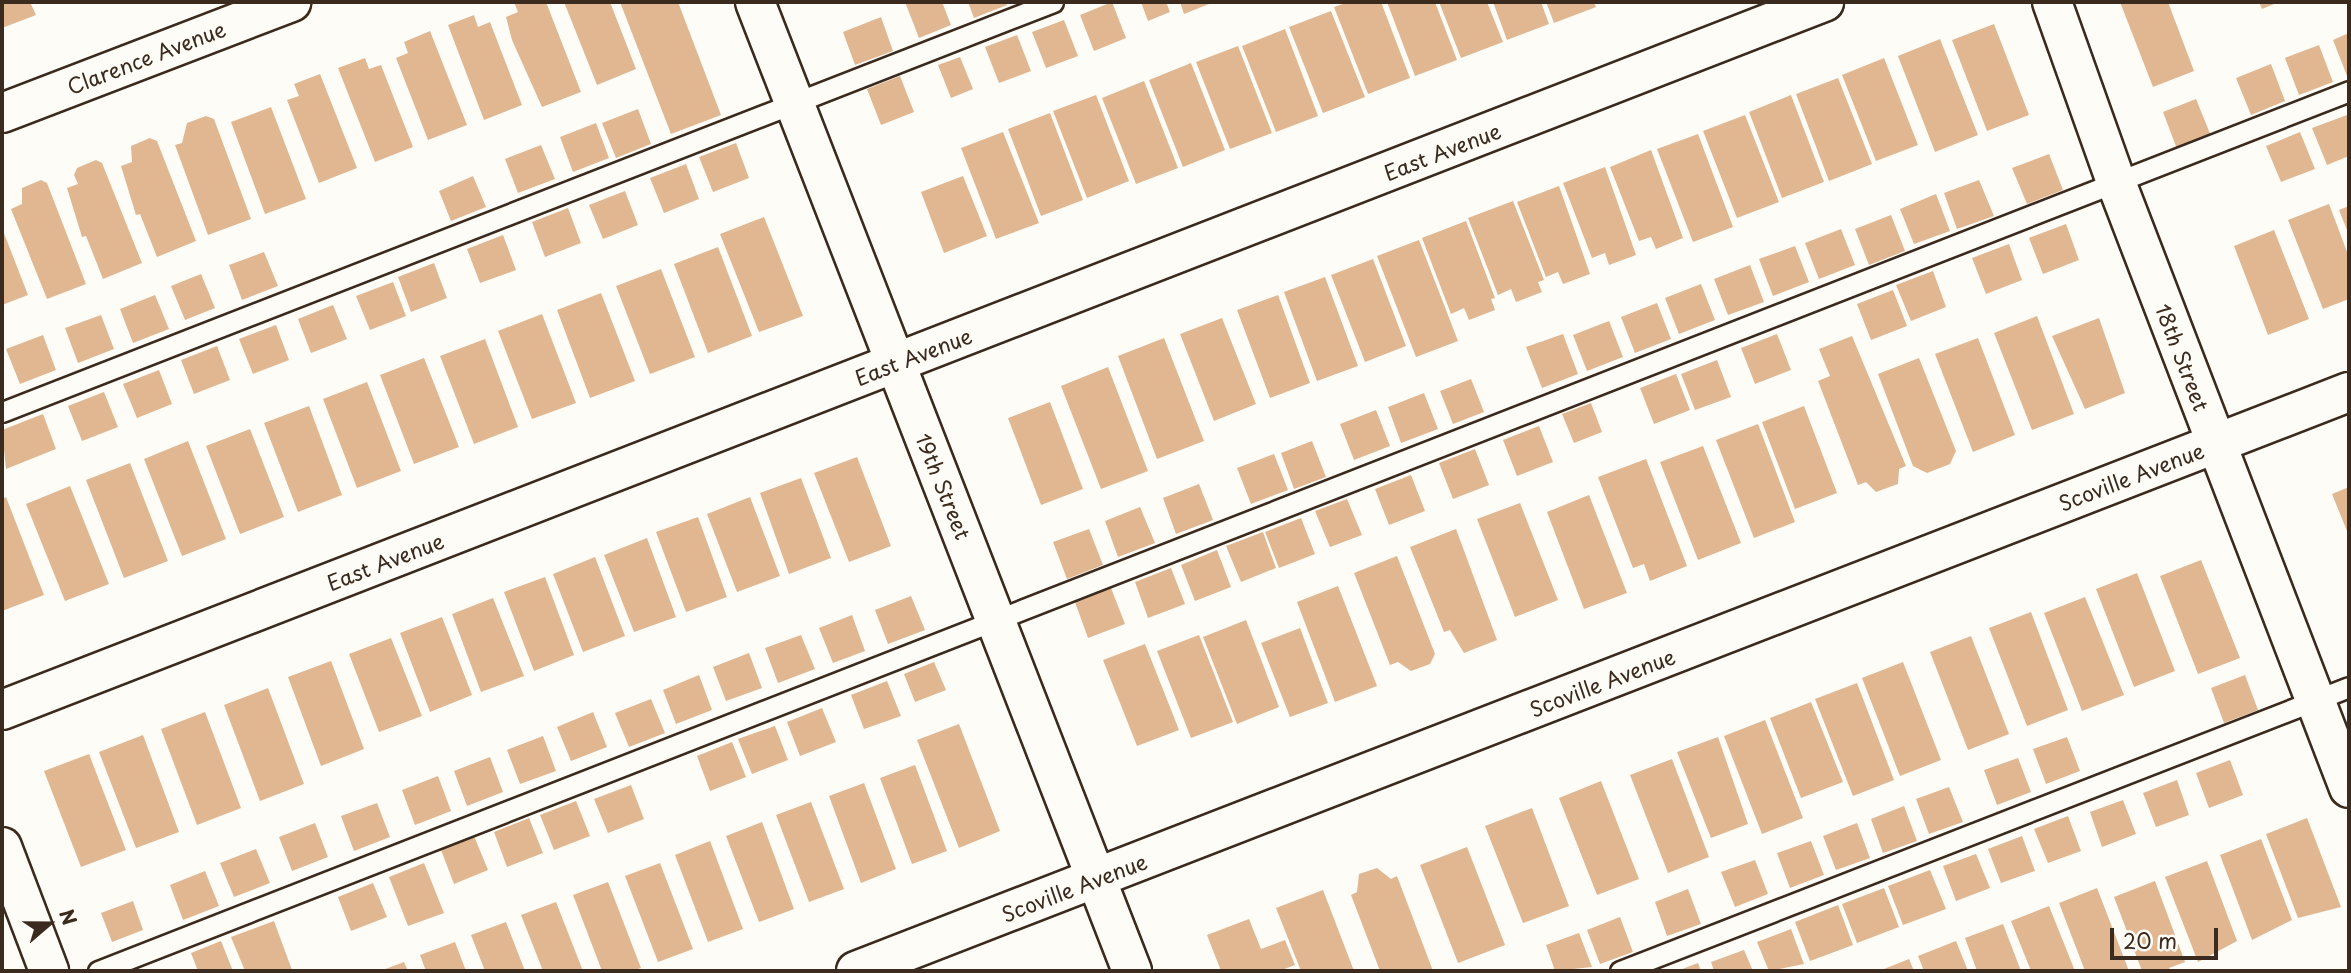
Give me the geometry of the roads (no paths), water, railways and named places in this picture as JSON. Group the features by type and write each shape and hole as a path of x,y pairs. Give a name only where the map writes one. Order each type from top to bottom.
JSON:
{"street":[{"name":"Clarence Avenue","path":"2,113 290,2"},
{"name":"19th Street","path":"755,2 1132,971"},
{"name":"East Avenue","path":"2,710 1824,2"},
{"name":"18th Street","path":"2052,2 2116,182 2216,443 2332,694 2349,788"},
{"name":"Scoville Avenue","path":"856,971 2349,391"},
{"path":"2,847 49,971"}],"lane":[{"path":"2,412 1053,2"},
{"path":"98,971 2349,91"},
{"path":"1620,971 2332,694"}]}
